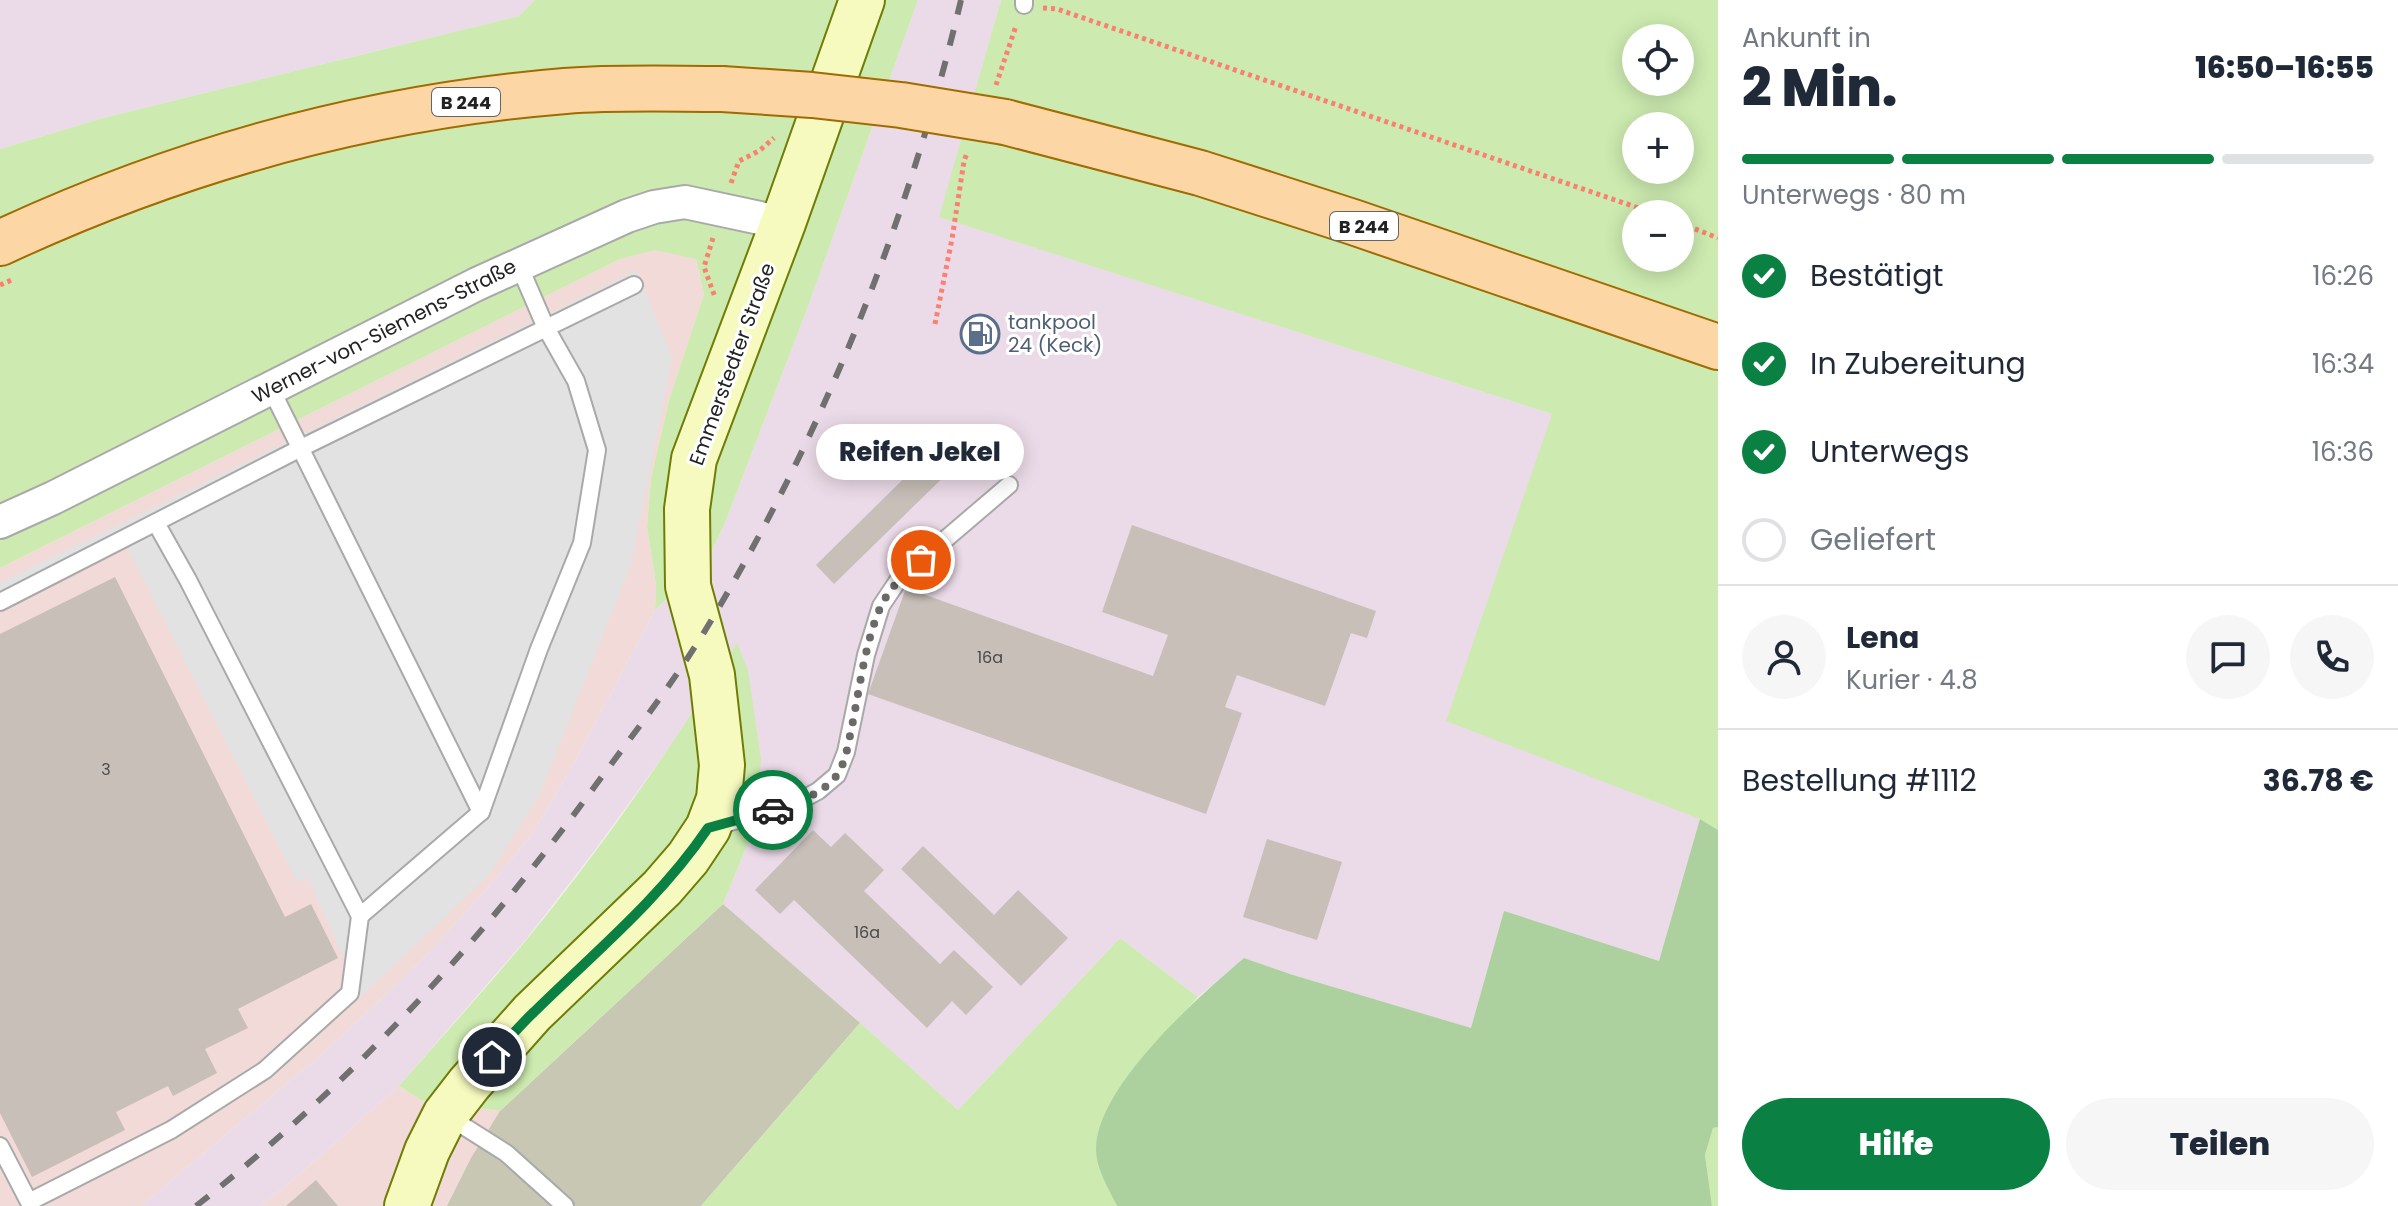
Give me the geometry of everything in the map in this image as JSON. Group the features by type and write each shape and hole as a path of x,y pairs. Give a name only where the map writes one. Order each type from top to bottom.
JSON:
{"main road":[{"name":"Emmerstedter Straße","path":"407,1206 427,1151 445,1115 532,1013 662,888 708,828 719,799 722,765 712,675 688,586 687,509 694,459 783,223 862,0"},
{"name":"B 244","path":"7,261 73,210 215,159 402,111 567,91 722,89 901,105 999,107 1353,222 1718,347"}],"street":[{"name":"Werner-von-Siemens-Straße","path":"0,522 518,263 627,216 654,207 685,202 783,223"}],"lane":[{"path":"360,916 481,812 539,649 582,543 597,450 576,381 546,328 518,263"},
{"path":"0,602 301,448 634,285"},
{"path":"270,387 481,812"},
{"path":"708,828 794,804 818,791 837,775 846,752 866,655 881,606 899,579 1009,485"},
{"path":"0,1146 29,1202 171,1130 213,1104 265,1070 350,993 360,916 156,523"},
{"path":"445,1115 506,1153 565,1206"}],"path":[{"path":"999,107 1024,2 1057,9 1622,202"},
{"path":"935,324 964,161 970,147"},
{"path":"1694,229 1718,238"},
{"path":"0,285 7,261"}],"shaded area":[{"path":"0,0 535,0 519,16 103,118 0,149"},
{"path":"918,0 1001,0 940,217 1552,414 1718,767 1659,962 1504,912 1471,1029 1244,958 1198,997 1120,938 958,1110 723,904 757,821 737,644 693,715 595,850 528,937 399,1086 260,1206 141,1206 329,1048 378,1002 479,898 533,833 655,610 707,561 725,523 807,309"},
{"path":"655,249 696,259 704,294 669,400 651,478 647,526 656,585 655,610 533,833 479,898 378,1002 329,1048 141,1206 0,1206 0,568 620,259"},
{"path":"637,270 672,358 631,565 539,796 488,876 361,997 308,878 297,882 122,538 0,602 0,583"},
{"path":"723,904 860,1023 701,1206 447,1206 471,1158 500,1111"},
{"path":"399,1086 421,1100 500,1111 615,1206 260,1206"}],"green space":[{"path":"535,0 918,0 807,309 725,523 707,561 655,610 656,585 647,526 651,478 669,400 704,294 696,259 655,250 620,259 0,568 0,149 103,118 519,16"},
{"path":"1001,0 1718,0 1718,830 1700,819 1446,721 1552,414 939,217"},
{"path":"737,643 748,670 761,759 757,821 723,904 500,1111 421,1100 399,1086 528,938 584,867 663,757"},
{"path":"1700,819 1718,830 1718,1127 1713,1128 1705,1155 1712,1206 1117,1206 1101,1171 1096,1149 1101,1125 1113,1098 1153,1044 1244,958 1471,1028 1504,911 1659,961"},
{"path":"1120,938 1198,997 1182,1015 1102,1175 1117,1206 701,1206 860,1023 958,1110"},
{"path":"1718,1127 1718,1206 1712,1206 1705,1155 1713,1128"}],"building":[{"path":"943,440 962,459 834,584 816,565"},
{"path":"1132,525 1376,611 1367,638 1351,633 1325,706 1237,675 1225,707 1242,713 1206,814 868,694 906,588 1153,676 1168,635 1102,612"},
{"path":"115,577 285,917 311,904 338,958 238,1009 248,1028 205,1049 217,1073 173,1096 168,1086 116,1112 125,1130 32,1177 0,1113 0,634"},
{"path":"813,830 831,847 845,833 884,870 864,891 940,964 954,950 993,987 966,1015 952,1001 927,1028 794,900 780,914 755,890"},
{"path":"1267,839 1342,862 1317,940 1243,917"},
{"path":"923,846 994,915 1018,890 1068,938 1021,986 901,869"},
{"path":"316,1180 338,1206 286,1206"}],"railway":[{"path":"196,1206 251,1161 354,1067 451,965 584,801 703,634 786,484 857,327 915,166 961,0"}],"way so far":[{"path":"773,810 794,804 818,791 837,775 846,752 866,655 881,606 899,579 921,560"}],"place":[{"name":"tankpool 24 (Keck)","path":"980,334"},
{"name":"Reifen Jekel","path":"921,560"}],"route":[{"path":"492,1057 532,1013 662,888 708,828 773,810"}]}
